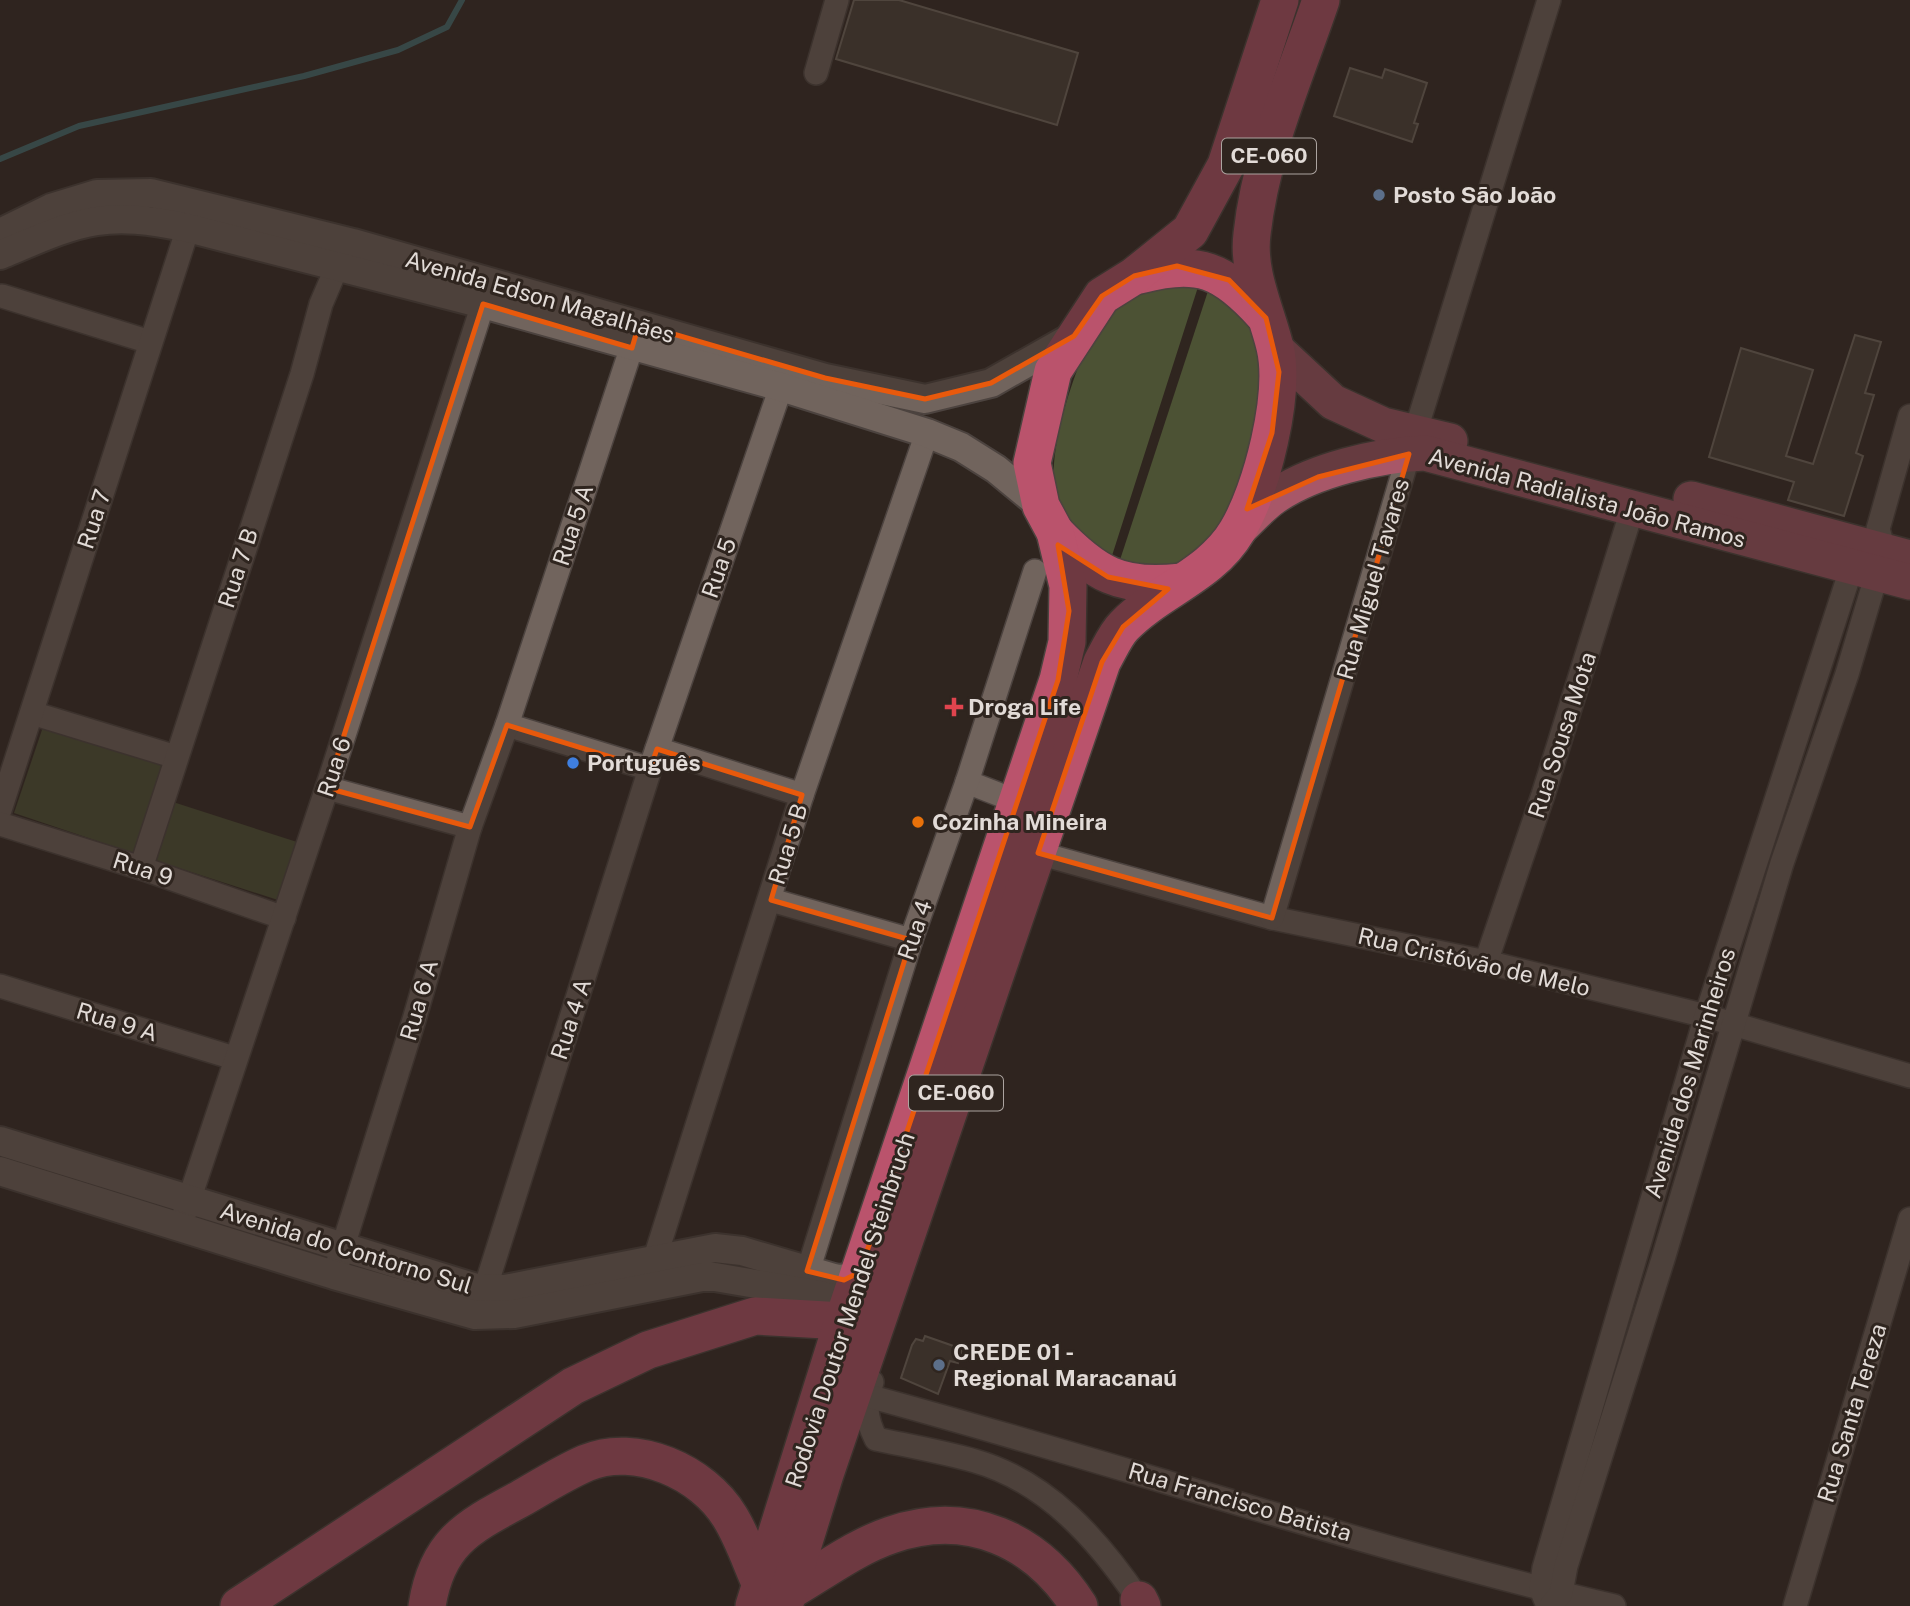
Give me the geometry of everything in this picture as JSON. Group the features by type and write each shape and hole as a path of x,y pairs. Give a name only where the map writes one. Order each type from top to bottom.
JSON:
{"highway":[{"name":"CE-060","path":"1134,276 1190,231 1211,197 1226,165 1280,0"},
{"name":"CE-060","path":"1270,333 1254,274 1252,236 1274,134 1321,0"},
{"path":"1134,276 1177,266 1210,271 1229,280 1270,333"},
{"name":"Rodovia Doutor Mendel Steinbruch","path":"772,1597 875,1279 1016,800 1058,680 1067,642 1068,586 1032,463 1035,440 1053,371 1102,296 1134,276"},
{"name":"Rodovia Doutor Mendel Steinbruch","path":"772,1597 845,1316 875,1279 1038,853 1102,662 1123,627 1180,582 1204,569 1237,531 1272,433 1279,396 1270,333"},
{"path":"1048,519 1081,559 1108,577 1150,585 1180,582"},
{"path":"239,1606 573,1386 610,1367 687,1336 755,1316 845,1316"},
{"path":"427,1606 435,1573 444,1556 468,1527 587,1462 620,1457 668,1466 710,1492 731,1518 772,1597 890,1535 910,1530 953,1526 993,1534 1030,1552 1061,1578 1079,1606"}],"main road":[{"name":"Avenida Radialista João Ramos","path":"1270,333 1333,401 1383,425 1412,443 1443,456 1633,507 1876,554"},
{"name":"Avenida Radialista João Ramos","path":"1237,531 1274,497 1318,477 1388,456 1412,443 1876,554 1910,582"}],"street":[{"path":"816,73 837,0"},
{"name":"Rua Miguel Tavares","path":"1272,918 1412,443 1549,0"},
{"name":"Avenida Edson Magalhães","path":"0,233 63,205 104,192 130,191 151,193 353,243 781,387 927,433 961,447 988,464 1048,519"},
{"name":"Avenida Edson Magalhães","path":"0,255 82,222 113,218 150,220 483,304 925,399 991,383 1074,336"},
{"name":"Rua 7","path":"0,810 188,228"},
{"path":"336,269 353,243"},
{"name":"Rua 7 B","path":"141,868 302,374 321,304 336,269"},
{"path":"1,294 150,342"},
{"name":"Rua 6","path":"178,1227 190,1201 234,1058 327,788 483,304"},
{"name":"Rua 5 A","path":"508,725 635,336"},
{"name":"Rua 5","path":"654,759 781,387"},
{"path":"1876,554 1910,416"},
{"name":"Rua 5 B","path":"655,1258 771,900 802,795 927,433"},
{"name":"Rua Sousa Mota","path":"1486,962 1543,795 1633,507"},
{"name":"Avenida dos Marinheiros","path":"1550,1598 1544,1568 1706,1017 1819,666 1876,554"},
{"name":"Avenida dos Marinheiros","path":"1550,1598 1566,1566 1782,863 1847,674 1876,554"},
{"name":"Rua 4","path":"804,1281 911,940 967,782 1035,571"},
{"path":"1819,666 1847,674"},
{"path":"32,713 176,757"},
{"path":"508,725 802,795"},
{"name":"Rua 6 A","path":"334,1275 470,827 508,725"},
{"name":"Rua 4 A","path":"485,1289 654,759"},
{"path":"967,782 1016,800"},
{"path":"327,788 470,827"},
{"name":"Rua 9","path":"0,824 141,868 284,918"},
{"name":"Rua Cristóvão de Melo","path":"1038,853 1272,918 1486,962 1706,1017 1910,1076"},
{"path":"1757,857 1782,863"},
{"path":"771,900 911,940"},
{"name":"Rua 9 A","path":"0,986 234,1058"},
{"name":"Avenida do Contorno Sul","path":"0,1141 456,1284 485,1289 529,1284 655,1258 726,1247 804,1281 834,1299 845,1316"},
{"name":"Avenida do Contorno Sul","path":"0,1171 334,1275 461,1312 488,1316 702,1277 804,1281 875,1279"},
{"path":"1652,1197 1678,1204"},
{"name":"Rua Santa Tereza","path":"1795,1606 1910,1219"},
{"path":"875,1279 897,1300 866,1401 867,1422 876,1439 976,1461 1042,1494 1083,1528 1103,1549 1141,1603"},
{"name":"Rua Francisco Batista","path":"866,1401 1038,1442 1550,1598 1614,1606"}],"highlighted area":[{"path":"1177,266 1229,280 1266,318 1279,372 1272,433 1247,509 1318,477 1409,454 1272,918 1038,853 1102,662 1123,627 1168,589 1108,577 1058,545 1069,611 1058,680 860,1272 844,1280 807,1271 911,940 771,900 802,795 657,749 650,769 507,725 470,827 327,788 483,304 632,348 639,324 825,378 925,399 991,383 1074,336 1102,296 1134,276"}],"green space":[{"path":"1178,282 1198,287 1110,562 1084,537 1058,498 1054,472 1058,435 1087,347 1108,316 1137,293"},
{"path":"1209,288 1242,312 1253,333 1267,395 1234,499 1225,523 1194,555 1172,568 1118,566"},
{"path":"44,724 163,764 133,853 14,813"},
{"path":"173,802 297,842 278,900 154,860"}],"building":[{"path":"854,0 899,0 1078,53 1057,125 836,59"},
{"path":"1350,68 1382,78 1385,69 1427,83 1414,123 1418,124 1412,142 1334,116"},
{"path":"1855,335 1881,342 1865,393 1874,395 1856,453 1863,456 1844,516 1788,500 1794,482 1709,457 1741,348 1813,370 1786,456 1813,464"},
{"name":"CREDE 01 - Regional Maracanaú","path":"925,1336 962,1349 958,1363 950,1361 938,1394 901,1378 912,1345 916,1339 923,1341"}],"waterway":[{"path":"0,159 79,126 304,76 398,50 447,27 462,0"}],"place":[{"name":"Posto São João","path":"1379,195"},
{"name":"Droga Life","path":"954,707"},
{"name":"Português","path":"573,763"},
{"name":"Cozinha Mineira","path":"918,822"},
{"name":"CREDE 01 - Regional Maracanaú","path":"939,1365"}]}
